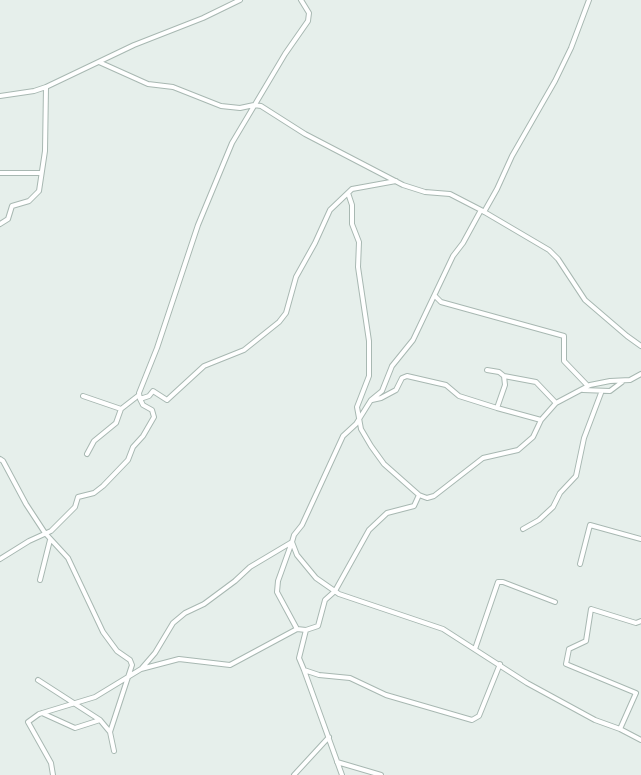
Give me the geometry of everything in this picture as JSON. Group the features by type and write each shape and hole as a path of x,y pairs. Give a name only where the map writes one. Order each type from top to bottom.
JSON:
{"street":[{"path":"0,96 34,91 46,87 134,45 203,18 240,0"},
{"path":"0,559 55,528 70,513 78,497 94,493 128,460 133,447 143,436 154,417 152,410 144,405 140,397 208,196 232,143 285,54 308,21 309,13 301,0"},
{"path":"297,629 277,592 280,572 292,542 343,436 360,420 371,400 382,391 392,366 413,340 453,256 482,211 555,80 571,48 589,0"},
{"path":"99,62 148,84 173,87 221,106 240,108 254,105 261,106 305,134 397,181 425,192 450,194 549,250 558,259 585,300 626,336 641,346"},
{"path":"0,224 8,219 13,205 26,202 39,191 40,173 45,151 46,87"},
{"path":"0,173 40,173"},
{"path":"87,454 94,441 116,423 122,410 140,397 149,396 153,391 167,400 204,366 244,350 279,322 286,313 296,278 330,210 352,189 397,181"},
{"path":"348,193 352,205 352,224 360,252 358,267 368,341 369,376 357,407 361,429 375,452 394,474 419,495 427,498 434,496 483,458 518,450 533,437 541,420 556,403 588,386 610,381 622,382"},
{"path":"435,296 441,302 564,336 564,361 588,386"},
{"path":"487,370 499,372 504,376 536,382 556,403"},
{"path":"371,400 381,398 396,390 402,378 407,376 446,385 459,396 541,420"},
{"path":"497,408 505,385 504,376"},
{"path":"580,390 610,391 622,382 640,376"},
{"path":"523,529 539,520 553,507 560,493 576,476 584,438 602,392"},
{"path":"83,396 122,410"},
{"path":"0,459 3,461 26,504 45,533 68,558 103,632 117,651 130,660 132,665 130,674 110,732"},
{"path":"53,775 51,763 28,722 42,714 95,697 141,669 179,659 230,665 297,629 306,630 318,626 325,600 335,591 370,530 387,512 414,506 419,495"},
{"path":"580,564 590,525 641,539"},
{"path":"40,580 50,540"},
{"path":"292,542 297,555 316,578 335,591 369,605 442,628 527,682 595,720 620,729 641,740"},
{"path":"141,669 155,652 173,623 185,613 204,604 235,581 250,567 292,542"},
{"path":"474,649 498,582 555,602"},
{"path":"620,729 636,693 566,664 569,649 586,641 591,609 636,623 641,621"},
{"path":"306,630 299,658 342,775"},
{"path":"304,670 350,678 386,695 472,720 479,716 500,664"},
{"path":"38,680 100,720 110,732 114,751"},
{"path":"42,714 75,728 100,720"},
{"path":"294,775 328,737"},
{"path":"338,762 381,775"}]}
